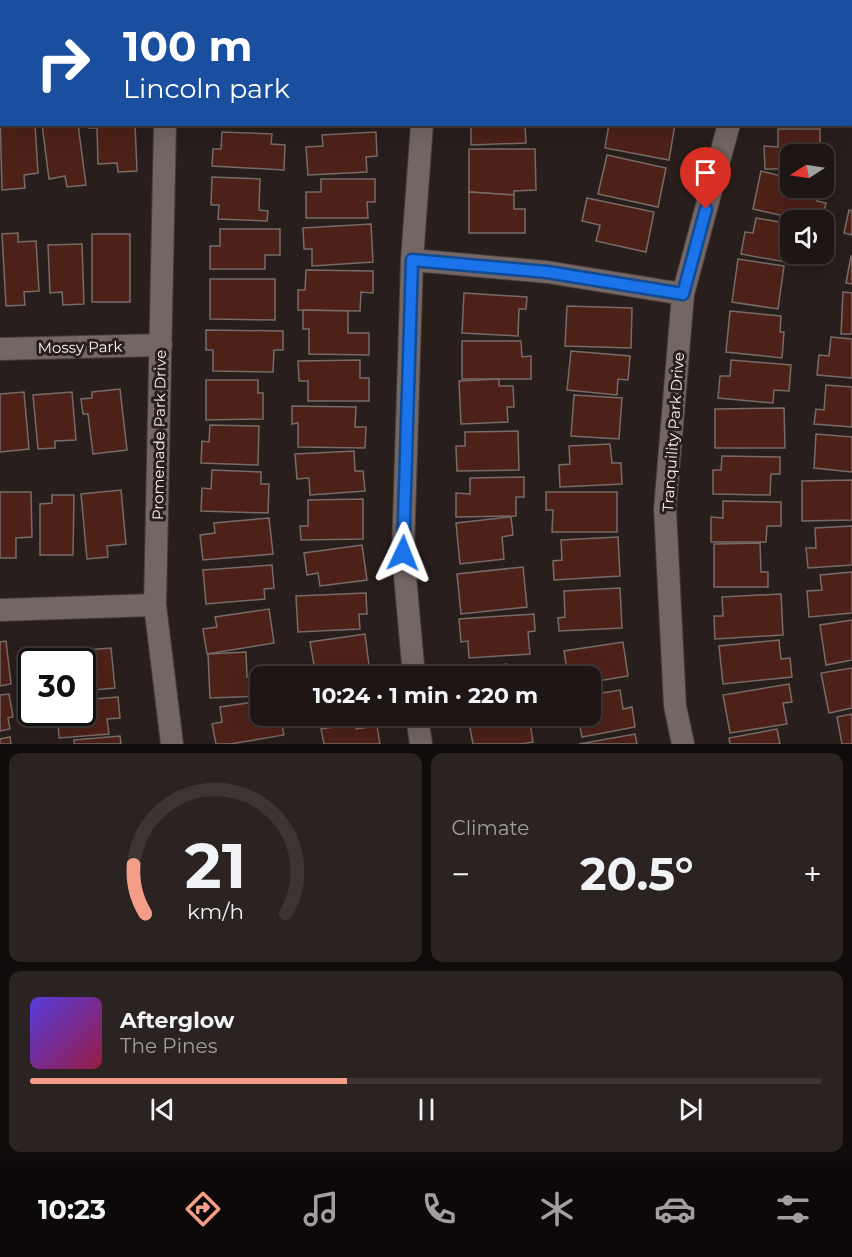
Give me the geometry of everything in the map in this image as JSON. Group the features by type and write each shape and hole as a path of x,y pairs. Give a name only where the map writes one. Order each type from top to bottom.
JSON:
{"street":[{"name":"Promenade Park Drive","path":"165,126 155,605 172,744"},
{"path":"413,666 403,553 412,260 422,126"},
{"name":"Tranquility Park Drive","path":"683,744 675,706 665,509 683,294 728,126"},
{"path":"412,260 547,272 683,294"},
{"name":"Mossy Park","path":"0,349 161,345"},
{"path":"0,610 155,605"},
{"path":"418,726 421,744"}],"building":[{"path":"0,126 35,126 38,173 24,175 25,188 2,190"},
{"path":"42,126 78,126 86,185 67,187 65,176 49,179"},
{"path":"89,126 135,126 137,171 118,172 117,163 98,164 97,128 89,128"},
{"path":"471,126 525,126 526,143 471,145"},
{"path":"609,126 675,126 669,160 605,148"},
{"path":"778,129 820,129 820,144 780,144 780,169 765,169 764,146 778,147"},
{"path":"222,132 272,134 271,144 285,145 284,170 212,166 213,149 221,149"},
{"path":"376,132 377,156 366,157 367,172 308,175 306,147 323,146 322,135"},
{"path":"469,149 535,149 536,190 514,191 514,195 469,192"},
{"path":"607,155 666,168 658,207 598,194"},
{"path":"761,171 780,176 780,198 818,198 817,201 826,203 824,210 780,210 780,215 753,209"},
{"path":"212,177 260,179 259,210 268,211 267,221 218,219 219,205 211,205"},
{"path":"321,179 375,179 375,202 367,202 368,218 306,218 306,192 321,192"},
{"path":"469,192 514,195 514,209 525,209 525,233 469,233"},
{"path":"587,198 654,212 646,252 596,241 600,225 582,221"},
{"path":"849,210 852,211 852,235 844,233"},
{"path":"756,218 780,222 780,261 741,254 745,232 753,233"},
{"path":"371,224 373,262 312,266 312,249 304,249 303,228"},
{"path":"220,229 280,229 280,255 265,255 265,269 210,269 210,246 220,246"},
{"path":"18,233 18,242 36,241 39,291 24,292 25,305 6,306 2,234"},
{"path":"92,234 130,234 130,302 92,302"},
{"path":"82,244 84,304 63,305 62,292 50,293 48,245"},
{"path":"852,256 852,284 846,283"},
{"path":"738,259 784,266 778,309 732,302"},
{"path":"306,270 373,271 373,293 361,292 360,311 298,310 298,290 305,290"},
{"path":"210,279 275,279 275,320 210,319"},
{"path":"843,292 852,293 852,334 841,334"},
{"path":"464,293 527,297 526,309 519,309 518,336 462,333"},
{"path":"567,306 632,308 631,348 565,346"},
{"path":"303,310 348,311 348,333 369,333 369,355 309,354 309,329 303,329"},
{"path":"730,311 781,316 780,332 784,332 782,358 726,352"},
{"path":"206,330 283,331 283,350 274,350 273,372 213,371 213,350 206,350"},
{"path":"831,337 852,339 852,378 817,375 819,355 829,356"},
{"path":"462,341 521,341 522,357 531,356 531,379 462,379"},
{"path":"571,351 630,356 628,380 618,379 617,395 567,390"},
{"path":"360,360 360,378 369,378 369,401 308,401 308,381 299,381 298,361"},
{"path":"731,360 791,365 789,391 774,390 773,403 718,398 720,376 730,376"},
{"path":"499,379 499,386 513,386 514,407 507,407 508,422 461,424 459,381"},
{"path":"206,380 258,380 258,393 263,393 263,419 206,420"},
{"path":"826,385 852,387 852,427 814,424 816,409 824,410"},
{"path":"120,389 127,450 93,454 88,414 83,414 81,399 92,398 92,392"},
{"path":"24,392 29,449 0,452 0,394"},
{"path":"72,392 76,440 55,441 55,448 38,449 33,395"},
{"path":"574,395 622,398 619,439 571,436"},
{"path":"292,406 356,407 355,427 366,427 365,448 298,447 298,423 292,424"},
{"path":"784,408 785,448 715,448 715,409"},
{"path":"210,425 259,426 258,465 201,463 202,441 209,442"},
{"path":"518,431 519,470 457,471 456,446 465,446 465,432"},
{"path":"816,434 852,437 852,472 814,468"},
{"path":"610,444 612,463 621,463 622,484 560,487 559,465 570,464 569,446"},
{"path":"354,451 355,471 363,471 365,491 310,495 309,478 297,479 295,454"},
{"path":"722,456 780,457 780,474 771,474 770,495 713,494 713,470 721,470"},
{"path":"212,470 261,472 261,484 269,484 268,513 201,511 202,488 211,489"},
{"path":"524,477 524,497 516,497 516,516 456,517 456,493 470,494 470,478"},
{"path":"852,480 852,520 802,521 802,481"},
{"path":"121,490 126,544 107,546 108,557 87,559 81,494"},
{"path":"0,492 31,492 32,537 16,538 16,558 0,558"},
{"path":"546,492 617,492 617,532 552,532 553,510 546,510"},
{"path":"52,495 74,495 73,555 40,555 40,504 52,503"},
{"path":"363,499 363,539 301,540 300,526 308,526 308,500"},
{"path":"723,501 781,502 781,526 767,526 766,542 711,542 711,517 723,518"},
{"path":"511,517 513,535 502,537 504,559 460,564 456,523"},
{"path":"269,518 273,554 203,560 200,535 215,533 214,523"},
{"path":"852,526 852,565 808,568 806,548 816,548 815,528"},
{"path":"618,537 620,576 554,580 553,561 562,560 561,540"},
{"path":"760,543 761,572 768,572 768,587 714,587 714,544"},
{"path":"362,545 367,580 320,586 318,573 307,575 304,553"},
{"path":"272,565 274,588 264,589 265,599 206,604 203,570"},
{"path":"523,567 527,607 461,614 457,574"},
{"path":"852,572 852,613 809,617 807,591 822,590 820,575"},
{"path":"620,588 622,628 559,631 558,618 565,617 564,591"},
{"path":"366,593 367,614 359,614 360,629 298,632 296,596"},
{"path":"781,594 783,635 715,639 714,616 723,616 722,597"},
{"path":"269,609 274,643 207,654 203,629 217,627 215,617"},
{"path":"534,614 535,631 528,632 530,654 469,658 468,641 461,642 459,619"},
{"path":"852,620 852,660 826,665 820,625"},
{"path":"365,634 369,666 309,666 314,665 310,642"},
{"path":"779,640 781,659 790,658 792,677 723,684 719,646"},
{"path":"6,641 11,684 0,686 0,642"},
{"path":"623,642 628,676 601,680 601,666 566,666 564,651"},
{"path":"111,648 115,688 96,690 96,649"},
{"path":"246,652 250,696 210,698 208,654"},
{"path":"852,668 852,708 829,713 821,673"},
{"path":"789,684 792,702 783,703 787,724 730,733 723,695"},
{"path":"620,690 623,709 632,707 635,727 582,737 580,726 601,726 601,693"},
{"path":"9,694 13,717 8,718 10,729 0,731 0,695"},
{"path":"118,697 120,718 107,719 109,734 59,738 58,726 96,726 96,699"},
{"path":"250,703 250,726 282,726 284,735 230,744 216,744 212,724 222,722 220,707"},
{"path":"852,714 852,744 842,744 837,717"},
{"path":"341,726 355,726 356,729 377,726 380,744 324,744 321,729"},
{"path":"470,726 531,726 533,742 473,744"},
{"path":"777,729 780,744 730,744 729,738"},
{"path":"635,734 637,744 579,744"},
{"path":"120,736 121,744 74,744 74,740"},
{"path":"10,737 11,744 0,744 0,739"}],"route":[{"path":"403,553 412,260 547,272 683,294 706,209"}]}
